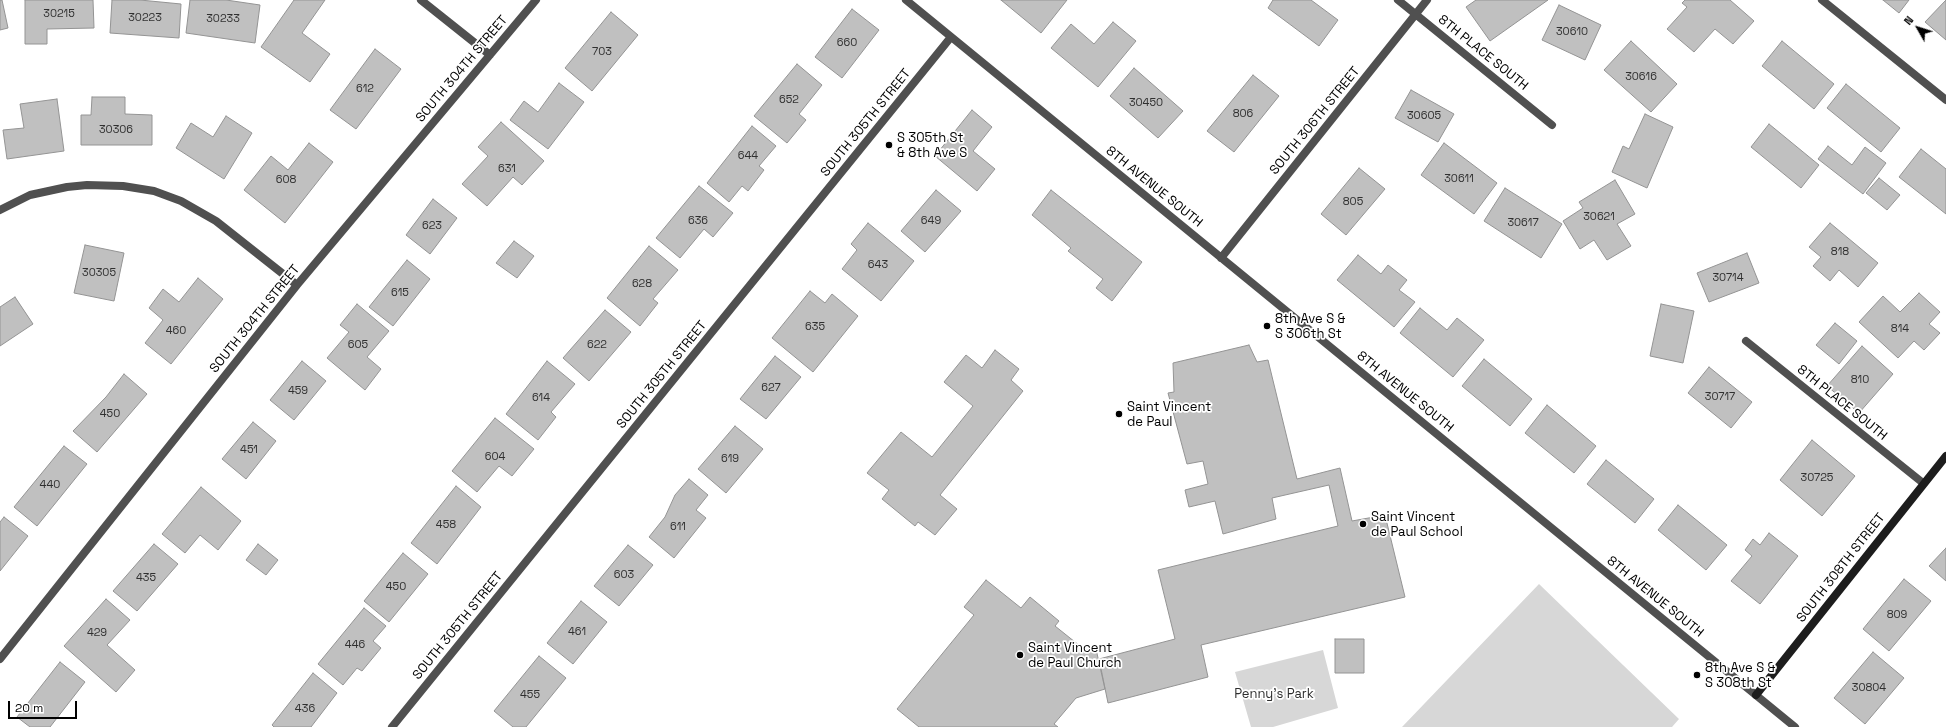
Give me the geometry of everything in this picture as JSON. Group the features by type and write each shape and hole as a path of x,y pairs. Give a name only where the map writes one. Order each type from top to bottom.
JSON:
{"street":[{"path":"421,0 490,55"},
{"name":"SOUTH 304TH STREET","path":"0,659 297,285 536,0"},
{"name":"8TH AVENUE SOUTH","path":"906,0 1795,727"},
{"name":"8TH PLACE SOUTH","path":"1398,0 1552,125"},
{"name":"SOUTH 306TH STREET","path":"1221,258 1427,0"},
{"path":"1822,0 1946,100"},
{"name":"SOUTH 305TH STREET","path":"392,727 951,37"},
{"path":"0,210 10,204 46,190 87,185 123,186 154,192 182,201 216,220 297,285"},
{"name":"8TH PLACE SOUTH","path":"1746,341 1923,483"},
{"name":"SOUTH 308TH STREET","path":"1756,695 1923,483 1946,456"}],"green space":[{"path":"1539,584 1679,719 1672,727 1402,727"},
{"name":"Penny's Park","path":"1323,650 1338,708 1273,727 1251,727 1235,672"}],"building":[{"path":"0,0 2,0 8,28 0,30"},
{"path":"25,0 93,0 94,28 47,29 47,44 25,44"},
{"path":"112,0 140,0 181,4 179,38 110,33"},
{"path":"190,0 226,0 260,5 255,43 186,33"},
{"path":"294,0 325,0 302,33 330,54 310,82 261,47"},
{"path":"1001,0 1067,0 1041,33"},
{"path":"1273,0 1311,0 1338,20 1319,46 1268,8"},
{"path":"1476,0 1548,0 1490,41 1466,7"},
{"path":"1685,0 1730,0 1754,21 1733,44 1715,29 1694,52 1667,29 1687,7 1682,3"},
{"path":"1883,0 1909,0 1899,13"},
{"path":"1946,0 1946,40 1925,22"},
{"path":"1559,5 1601,25 1585,60 1542,40"},
{"path":"852,9 879,30 842,78 815,57"},
{"path":"611,12 638,35 592,91 565,68"},
{"path":"1113,22 1136,41 1098,87 1051,48 1071,24 1094,44"},
{"path":"1631,41 1677,84 1651,112 1604,70"},
{"path":"1782,41 1834,84 1814,109 1762,66"},
{"path":"375,49 401,69 356,129 330,110"},
{"path":"797,64 822,85 799,114 806,120 787,143 754,116"},
{"path":"1134,68 1183,111 1158,138 1110,96"},
{"path":"1253,75 1279,96 1234,152 1207,131"},
{"path":"559,83 584,102 548,149 510,120 524,101 538,112"},
{"path":"1846,84 1900,128 1881,152 1827,108"},
{"path":"1411,90 1454,114 1438,142 1395,118"},
{"path":"92,97 125,97 125,114 152,115 152,145 81,145 81,115 91,115"},
{"path":"57,99 64,151 7,159 3,130 24,128 20,104"},
{"path":"972,110 992,127 973,151 995,169 977,191 935,156"},
{"path":"1645,114 1673,127 1647,188 1612,172 1623,146 1629,149"},
{"path":"226,116 252,133 224,179 176,148 191,123 213,137"},
{"path":"501,122 544,161 522,185 513,177 487,206 462,184 488,156 478,147"},
{"path":"1769,124 1819,165 1801,188 1751,147"},
{"path":"752,126 776,146 759,166 764,170 748,191 742,186 729,202 707,183"},
{"path":"309,143 333,162 285,223 244,190 271,156 288,170"},
{"path":"1444,143 1497,183 1474,214 1421,175"},
{"path":"1828,146 1852,165 1865,147 1886,163 1863,194 1818,159"},
{"path":"1921,149 1946,169 1946,214 1899,177"},
{"path":"1359,168 1385,189 1346,235 1321,214"},
{"path":"1879,178 1900,195 1887,210 1866,193"},
{"path":"1615,180 1635,214 1617,224 1631,246 1607,260 1594,240 1580,249 1563,221 1583,208 1579,202"},
{"path":"699,186 733,213 713,237 704,229 680,258 656,238"},
{"path":"1505,188 1562,224 1541,258 1484,221"},
{"path":"936,190 961,211 925,252 901,231"},
{"path":"1051,190 1142,262 1112,301 1096,288 1103,279 1068,251 1071,248 1032,215"},
{"path":"433,199 457,218 430,254 406,235"},
{"path":"868,223 914,261 881,301 842,269 857,250 851,244"},
{"path":"1830,223 1878,263 1858,287 1839,270 1830,281 1813,266 1821,257 1809,247"},
{"path":"514,241 534,256 517,278 496,263"},
{"path":"85,245 124,253 114,301 74,293"},
{"path":"649,246 678,270 653,299 658,303 640,326 607,298"},
{"path":"1747,253 1759,283 1709,302 1697,273"},
{"path":"1358,255 1381,274 1388,265 1407,280 1399,290 1415,302 1394,327 1337,280"},
{"path":"407,260 430,279 393,326 369,307"},
{"path":"198,278 223,299 171,364 145,343 163,320 149,308 163,289 179,302"},
{"path":"810,291 825,303 832,294 858,316 813,372 772,338"},
{"path":"1919,293 1940,312 1929,324 1940,333 1924,350 1914,341 1898,358 1859,322 1883,296 1900,312"},
{"path":"15,297 33,324 0,346 0,307"},
{"path":"357,304 389,331 367,357 381,369 365,390 327,358 349,332 340,325"},
{"path":"1661,304 1694,311 1683,363 1650,356"},
{"path":"1420,308 1447,330 1457,318 1484,340 1453,377 1400,333"},
{"path":"605,310 631,332 589,381 563,358"},
{"path":"1835,323 1857,341 1839,364 1816,345"},
{"name":"Saint Vincent de Paul School","path":"1249,345 1257,362 1268,360 1297,479 1340,468 1352,521 1385,515 1405,597 1201,645 1208,677 1108,703 1099,659 1175,639 1158,570 1338,526 1329,485 1272,498 1276,519 1223,534 1215,501 1189,507 1185,490 1208,484 1203,461 1187,464 1168,393 1174,392 1173,363"},
{"path":"1862,346 1893,374 1859,413 1827,386"},
{"path":"995,350 1019,369 1011,380 1023,391 940,495 957,509 935,535 918,522 915,526 882,499 889,490 867,473 901,432 932,457 973,406 944,382 966,355 982,368"},
{"path":"775,356 801,377 766,419 740,399"},
{"path":"1484,359 1532,399 1510,426 1462,386"},
{"path":"302,361 326,381 294,420 270,400"},
{"path":"547,361 575,384 551,412 556,417 538,440 506,414"},
{"path":"1709,367 1752,402 1731,428 1688,393"},
{"path":"124,374 147,394 97,452 73,431 106,397"},
{"path":"1547,405 1596,446 1574,473 1525,433"},
{"path":"495,418 534,449 512,476 499,466 477,492 452,471"},
{"path":"253,422 276,441 246,479 222,459"},
{"path":"735,426 763,449 726,493 698,469"},
{"path":"1812,440 1855,476 1822,516 1780,480"},
{"path":"64,446 87,464 37,526 14,507"},
{"path":"1606,460 1654,499 1635,523 1587,484"},
{"path":"689,479 708,495 696,510 706,518 674,558 649,537 665,517 675,495"},
{"path":"456,486 481,507 437,564 411,543"},
{"path":"201,487 241,521 218,550 200,535 185,553 162,534"},
{"path":"1678,505 1727,545 1706,570 1658,530"},
{"path":"4,517 28,536 0,571 0,522"},
{"path":"1769,533 1798,556 1760,604 1731,581 1752,556 1745,550 1753,539 1760,545"},
{"path":"154,544 178,564 137,611 113,591"},
{"path":"258,544 278,560 266,575 246,560"},
{"path":"628,545 653,565 619,606 594,586"},
{"path":"1946,548 1946,581 1929,566"},
{"path":"403,553 428,574 389,622 364,601"},
{"path":"1904,579 1931,601 1889,651 1863,629"},
{"name":"Saint Vincent de Paul Church","path":"986,580 1021,608 1030,597 1059,621 1055,626 1085,650 1096,649 1105,689 1076,698 1054,724 1058,727 919,727 897,709 974,615 964,607"},
{"path":"106,599 130,620 107,645 135,670 116,692 64,646"},
{"path":"581,601 607,622 573,664 547,643"},
{"path":"364,608 386,626 373,641 381,648 362,671 357,668 343,685 318,664"},
{"path":"1335,639 1364,639 1364,673 1335,673"},
{"path":"1873,652 1904,678 1865,724 1834,698"},
{"path":"539,656 566,678 526,727 513,727 494,711"},
{"path":"60,662 85,682 50,727 30,727 17,717"},
{"path":"313,673 337,693 311,727 274,727 272,725"}],"place":[{"name":"S 305th St & 8th Ave S","path":"889,145"},
{"name":"8th Ave S & S 306th St","path":"1267,326"},
{"name":"Saint Vincent de Paul","path":"1119,414"},
{"name":"Saint Vincent de Paul School","path":"1363,524"},
{"name":"Saint Vincent de Paul Church","path":"1020,655"},
{"name":"8th Ave S & S 308th St","path":"1697,675"}]}
